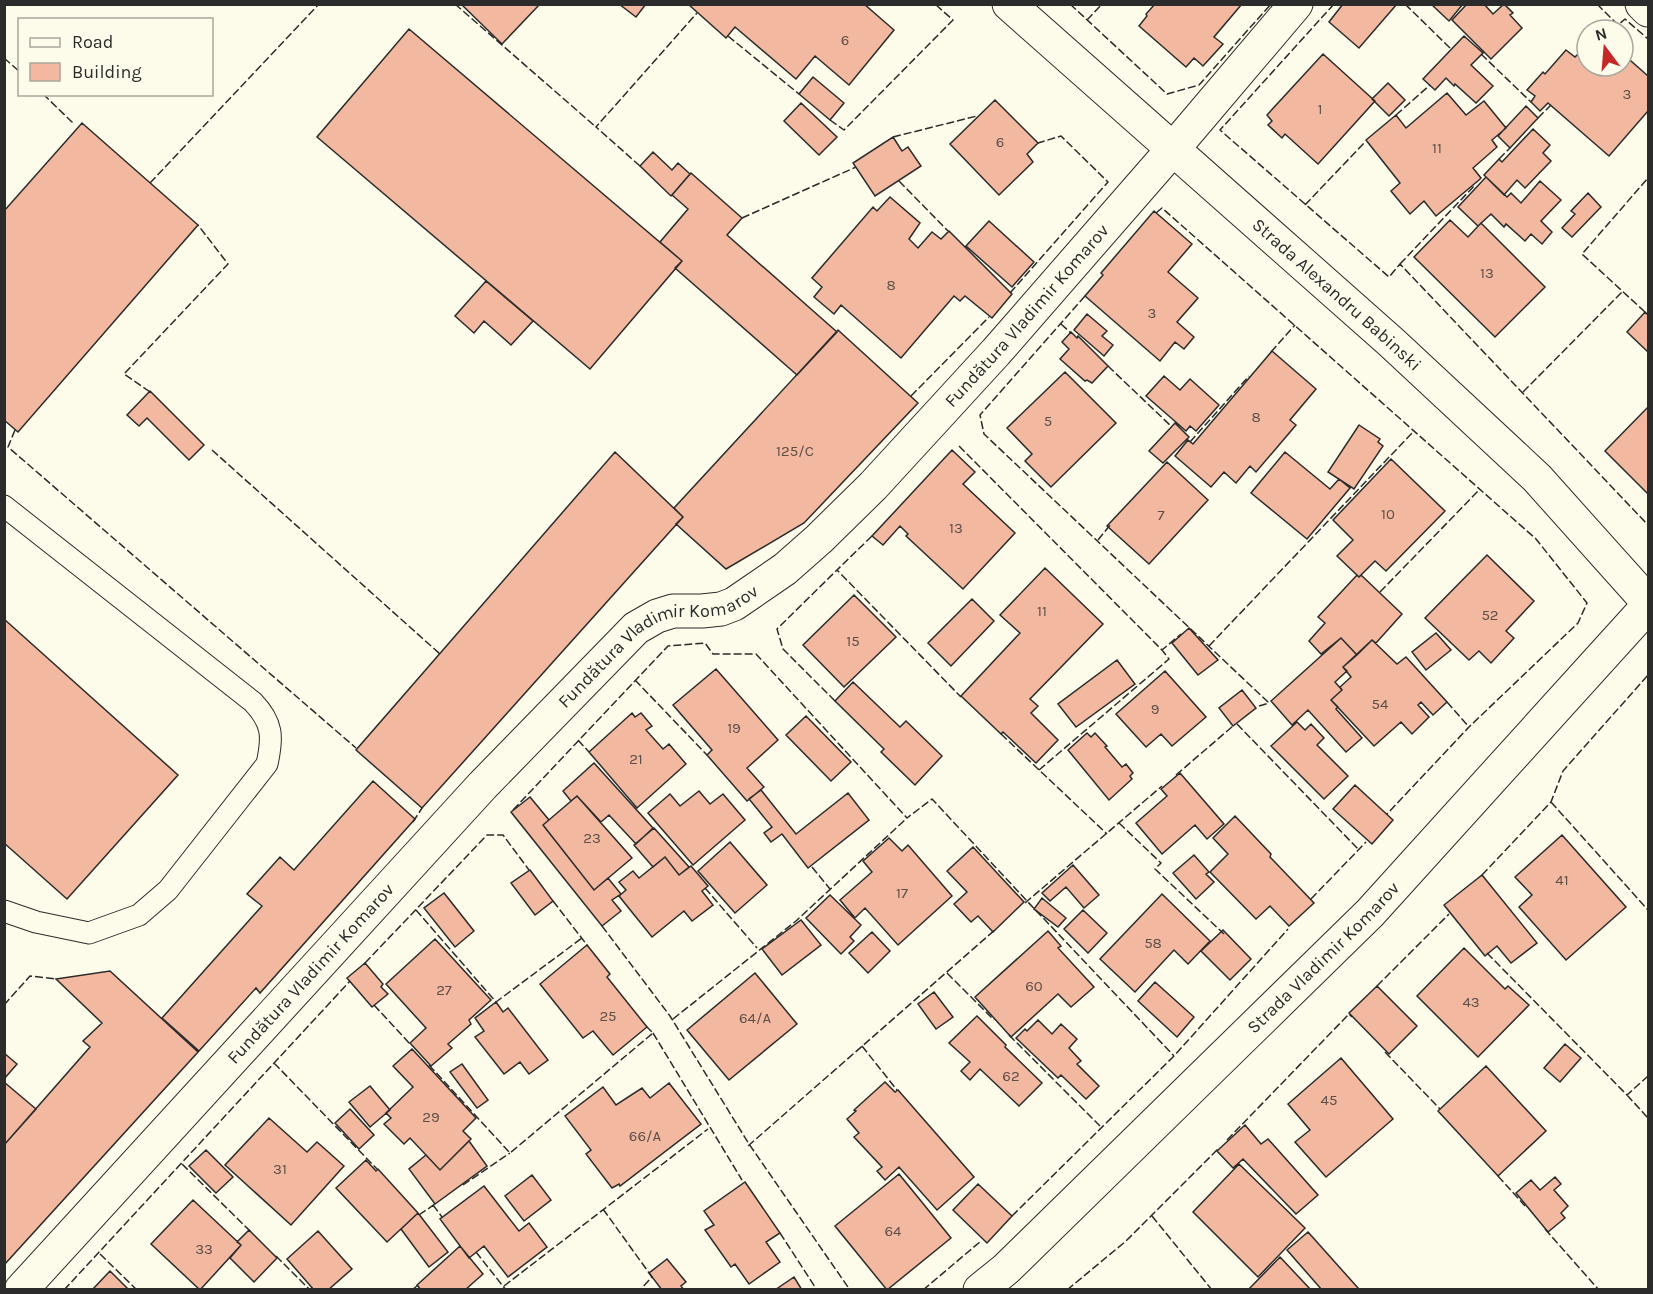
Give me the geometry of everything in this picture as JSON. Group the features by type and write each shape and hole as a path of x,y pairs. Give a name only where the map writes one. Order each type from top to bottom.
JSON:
{"street":[{"name":"Strada Alexandru Babinski","path":"1009,4 1391,342 1537,478 1648,604"},
{"name":"Fundătura Vladimir Komarov","path":"21,1290 483,785 636,628 657,616 673,612 721,609 734,604 793,562 888,470 996,352 1296,4"},
{"path":"1642,4 1648,10"},
{"name":"Strada Vladimir Komarov","path":"980,1290 1006,1269 1370,913 1648,604"}],"lane":[{"path":"4,506 253,702 265,714 270,730 271,747 267,764 168,890 139,915 89,933 36,922 4,911"}],"building":[{"path":"461,4 540,4 502,44"},
{"path":"619,4 646,4 636,17"},
{"path":"688,4 864,4 894,30 849,85 815,56 796,79 735,27 726,38"},
{"path":"1155,4 1242,4 1214,37 1223,44 1203,66 1194,58 1186,67 1139,26"},
{"path":"1343,4 1397,4 1359,48 1329,22"},
{"path":"1431,4 1463,4 1449,21"},
{"path":"1467,4 1484,4 1493,14 1504,4 1522,28 1491,59 1452,20"},
{"path":"409,29 682,261 590,369 317,137"},
{"path":"1464,36 1483,53 1471,65 1493,86 1476,103 1446,78 1435,90 1423,79"},
{"path":"1566,50 1575,57 1575,78 1635,78 1635,65 1648,76 1648,111 1609,156 1548,103 1540,111 1531,102 1535,96 1527,90 1543,72 1545,74"},
{"path":"1323,54 1375,101 1318,164 1285,134 1282,138 1268,125 1272,121 1267,115"},
{"path":"813,77 844,103 830,120 799,94"},
{"path":"1388,83 1405,100 1389,116 1372,99"},
{"path":"1447,93 1466,115 1484,101 1506,128 1492,140 1497,147 1473,168 1481,178 1479,180 1436,216 1424,201 1410,214 1391,191 1400,183 1366,140 1396,115 1406,128"},
{"path":"995,100 1038,143 1027,154 1033,162 999,195 950,144"},
{"path":"801,103 837,137 819,155 784,121"},
{"path":"1526,106 1538,118 1510,148 1498,136"},
{"path":"82,123 198,225 18,432 4,420 4,211"},
{"path":"1533,129 1550,145 1543,153 1551,161 1525,188 1517,180 1504,195 1484,175 1499,159 1502,162"},
{"path":"893,137 902,151 908,147 921,166 875,196 853,163"},
{"path":"653,152 672,170 678,163 690,174 671,196 640,166"},
{"path":"691,173 742,218 727,235 837,332 797,375 675,268 682,261 660,242 688,209 672,195"},
{"path":"1486,177 1507,197 1511,193 1521,203 1540,181 1561,200 1541,221 1552,232 1542,244 1531,234 1525,241 1506,224 1504,227 1491,214 1478,226 1458,207"},
{"path":"1588,193 1601,207 1572,237 1562,228 1575,214 1571,211"},
{"path":"890,197 920,223 909,239 918,248 932,232 941,239 949,231 1012,294 992,318 965,296 960,301 954,296 901,358 841,305 834,314 814,297 822,287 812,278 873,207 877,211"},
{"path":"1154,211 1192,244 1168,272 1198,298 1177,322 1194,337 1184,349 1175,342 1160,361 1085,296 1103,275 1101,273"},
{"path":"1450,220 1468,237 1481,223 1545,287 1495,337 1414,257"},
{"path":"989,221 1034,262 1012,287 966,246"},
{"path":"486,281 533,321 511,345 484,321 474,333 455,316"},
{"path":"1645,312 1648,315 1648,352 1627,332"},
{"path":"1087,314 1107,331 1102,336 1113,345 1104,356 1074,330"},
{"path":"838,330 918,403 804,523 726,569 676,524 683,517 674,508"},
{"path":"1071,332 1108,366 1092,383 1085,381 1060,359 1069,349 1062,342"},
{"path":"1272,351 1316,389 1290,420 1296,425 1256,472 1250,466 1236,483 1224,472 1211,487 1175,456 1188,440 1193,444"},
{"path":"1065,372 1116,423 1051,487 1025,461 1032,454 1007,428"},
{"path":"1164,376 1180,390 1190,379 1219,405 1196,431 1190,426 1186,431 1146,396"},
{"path":"150,391 204,445 189,460 147,418 139,426 127,415"},
{"path":"1648,407 1648,494 1605,451"},
{"path":"1175,423 1189,437 1163,463 1149,451"},
{"path":"1359,425 1380,439 1378,442 1383,446 1354,489 1328,472"},
{"path":"952,450 975,472 963,484 1015,533 963,589 906,536 908,534 900,526 883,545 872,536"},
{"path":"615,452 683,517 422,808 356,750"},
{"path":"1285,452 1330,489 1339,479 1350,488 1307,539 1251,493"},
{"path":"1391,459 1445,511 1386,571 1375,561 1359,577 1337,556 1353,540 1333,520"},
{"path":"1167,462 1208,500 1149,564 1107,526"},
{"path":"1487,555 1534,601 1506,631 1514,638 1491,663 1479,651 1469,660 1425,618"},
{"path":"1045,568 1103,624 1030,699 1038,706 1031,713 1058,740 1036,763 961,696 1020,633 1000,615"},
{"path":"1357,575 1359,577 1361,575 1402,614 1376,643 1372,640 1357,655 1341,638 1321,654 1309,641 1325,623 1318,617"},
{"path":"854,595 896,637 844,687 803,645"},
{"path":"972,599 994,621 951,666 928,643"},
{"path":"4,619 178,775 67,899 4,843"},
{"path":"1189,628 1218,660 1198,675 1172,643"},
{"path":"1436,633 1451,650 1426,670 1412,652"},
{"path":"1341,638 1357,655 1343,667 1347,671 1335,682 1342,690 1331,700 1338,707 1336,709 1362,738 1346,752 1308,710 1292,725 1271,701"},
{"path":"1372,640 1397,664 1406,657 1447,702 1433,715 1421,702 1418,705 1429,717 1412,734 1401,722 1374,746 1331,700 1351,677 1343,667"},
{"path":"1117,660 1135,684 1076,727 1058,704"},
{"path":"716,669 778,740 747,768 764,787 747,801 707,755 712,750 673,705"},
{"path":"1165,671 1206,717 1172,746 1161,734 1146,747 1116,714"},
{"path":"853,682 900,727 906,721 942,756 915,785 881,752 884,749 835,701"},
{"path":"1242,690 1256,708 1233,726 1219,708"},
{"path":"632,713 635,717 641,713 652,726 646,730 663,749 669,744 686,764 637,808 589,752"},
{"path":"806,716 851,762 831,781 786,735"},
{"path":"1297,722 1305,730 1311,724 1324,738 1317,745 1348,776 1324,799 1271,746"},
{"path":"1087,733 1091,737 1095,733 1122,767 1126,764 1133,773 1130,776 1132,779 1109,800 1068,750"},
{"path":"594,763 653,828 636,844 609,815 601,822 577,796 571,801 563,791"},
{"path":"1180,773 1224,824 1207,839 1195,825 1162,854 1136,823 1167,796 1161,789"},
{"path":"373,781 415,819 260,993 256,988 199,1051 162,1018 262,906 247,894 280,857 294,870"},
{"path":"1355,785 1393,820 1372,844 1333,809"},
{"path":"761,790 796,834 848,793 869,820 808,868 782,834 771,842 764,833 772,827 749,799"},
{"path":"699,791 710,804 723,794 745,820 693,865 648,813 670,794 680,806"},
{"path":"577,796 632,858 594,890 543,825"},
{"path":"530,797 549,820 543,825 594,890 608,878 621,894 612,900 621,911 602,926 511,812"},
{"path":"1235,816 1314,903 1289,926 1270,906 1256,919 1210,872 1228,854 1213,838"},
{"path":"654,828 689,867 679,875 665,857 653,867 634,845"},
{"path":"1562,835 1626,907 1566,960 1519,907 1532,895 1515,877"},
{"path":"889,838 902,851 908,845 952,896 898,945 865,908 855,918 840,900 872,872 863,861"},
{"path":"730,842 767,885 735,913 698,871"},
{"path":"973,847 1024,902 993,932 978,916 971,922 954,904 967,892 947,871"},
{"path":"1194,855 1209,872 1206,874 1214,882 1196,899 1173,873"},
{"path":"665,857 679,875 691,866 708,886 702,891 713,905 692,921 684,911 652,937 619,896 626,890 619,882 633,871 639,878"},
{"path":"1073,865 1099,895 1084,908 1066,887 1050,901 1042,893"},
{"path":"530,870 553,901 535,915 511,883"},
{"path":"1482,875 1537,943 1511,963 1497,946 1485,956 1444,905"},
{"path":"444,893 474,931 455,947 424,908"},
{"path":"1162,894 1210,941 1188,964 1174,950 1135,992 1100,959"},
{"path":"830,895 861,925 850,937 854,941 841,954 806,918"},
{"path":"1042,898 1066,918 1058,927 1034,909"},
{"path":"1083,910 1107,933 1088,953 1064,929"},
{"path":"801,920 821,945 782,975 762,949"},
{"path":"1223,930 1251,959 1230,980 1201,951"},
{"path":"1048,931 1061,946 1058,948 1094,987 1071,1007 1058,994 1011,1037 975,997"},
{"path":"872,932 890,951 868,973 849,953"},
{"path":"435,939 491,1000 469,1020 471,1024 448,1044 452,1048 431,1066 410,1043 426,1028 386,984"},
{"path":"587,945 610,974 607,977 647,1027 613,1055 593,1031 583,1038 540,984"},
{"path":"1464,948 1505,989 1508,986 1529,1005 1478,1057 1417,996"},
{"path":"365,963 383,984 381,987 388,994 372,1007 347,978"},
{"path":"110,971 198,1052 4,1265 4,1145 90,1047 83,1041 102,1023 56,979"},
{"path":"755,973 797,1024 729,1080 687,1030"},
{"path":"1155,982 1194,1017 1177,1037 1138,1001"},
{"path":"1377,986 1417,1026 1389,1054 1349,1013"},
{"path":"934,992 953,1017 936,1029 918,1004"},
{"path":"496,1002 503,1012 508,1008 548,1060 529,1074 520,1062 504,1074 475,1037 484,1031 475,1018"},
{"path":"977,1016 1042,1083 1019,1106 980,1069 970,1080 961,1071 970,1062 949,1043"},
{"path":"1038,1020 1052,1034 1061,1024 1077,1039 1069,1048 1081,1061 1077,1064 1099,1086 1086,1099 1061,1075 1058,1078 1016,1038"},
{"path":"1565,1044 1581,1058 1560,1082 1544,1068"},
{"path":"412,1049 476,1118 463,1131 471,1139 440,1170 410,1138 404,1144 384,1124 391,1118 386,1113 413,1087 393,1066"},
{"path":"4,1053 17,1064 4,1079"},
{"path":"1341,1058 1393,1119 1326,1177 1295,1142 1310,1130 1288,1104"},
{"path":"462,1064 488,1100 477,1108 450,1072"},
{"path":"1486,1066 1546,1131 1498,1176 1438,1111"},
{"path":"4,1082 36,1109 4,1145"},
{"path":"885,1082 895,1092 898,1090 974,1177 937,1210 899,1167 885,1180 877,1171 882,1167 854,1137 859,1133 847,1119"},
{"path":"669,1083 701,1124 620,1186 619,1184 612,1188 586,1154 591,1150 565,1116 603,1087 616,1105 642,1088 650,1098"},
{"path":"370,1086 390,1110 370,1127 349,1102"},
{"path":"350,1109 374,1135 359,1149 335,1123"},
{"path":"269,1118 307,1152 317,1142 344,1166 291,1225 225,1165"},
{"path":"1245,1125 1261,1144 1268,1139 1318,1195 1296,1214 1243,1159 1233,1168 1217,1151"},
{"path":"469,1141 487,1166 435,1204 409,1169 426,1155 440,1170"},
{"path":"206,1150 233,1177 216,1193 189,1166"},
{"path":"366,1160 376,1171 378,1169 418,1213 387,1242 336,1188"},
{"path":"1239,1164 1305,1228 1258,1277 1193,1212"},
{"path":"899,1174 951,1238 887,1290 835,1226"},
{"path":"532,1175 551,1200 524,1221 505,1196"},
{"path":"1555,1177 1561,1184 1554,1190 1568,1206 1561,1213 1565,1218 1548,1232 1516,1193 1531,1180 1540,1190"},
{"path":"745,1182 780,1233 766,1242 780,1262 749,1284 735,1264 731,1267 705,1230 714,1225 704,1211"},
{"path":"978,1184 1012,1216 987,1243 953,1210"},
{"path":"484,1186 519,1231 529,1223 547,1247 508,1277 484,1246 469,1258 440,1219"},
{"path":"193,1200 241,1245 200,1290 151,1244"},
{"path":"418,1213 448,1252 429,1267 401,1229"},
{"path":"249,1230 277,1258 254,1282 230,1258 241,1245 237,1242"},
{"path":"318,1231 352,1269 328,1290 314,1290 287,1259"},
{"path":"1308,1232 1358,1288 1356,1290 1322,1290 1287,1250"},
{"path":"460,1246 483,1274 465,1290 421,1290 417,1285"},
{"path":"1280,1257 1311,1290 1248,1290"},
{"path":"667,1259 686,1282 681,1286 684,1290 662,1290 649,1273"},
{"path":"110,1271 129,1290 92,1290"},
{"path":"794,1277 802,1290 775,1290"}],"fence":[{"path":"150,183 319,4"},
{"path":"455,4 596,127"},
{"path":"830,120 844,130 953,20 935,4"},
{"path":"1070,4 1167,94 1199,85 1271,4"},
{"path":"1087,20 1102,4"},
{"path":"1334,4 1220,130 1389,277 1400,264 1648,525"},
{"path":"1405,4 1451,49"},
{"path":"1597,4 1618,25 1625,19 1648,39"},
{"path":"640,166 596,127 697,13"},
{"path":"728,36 799,94"},
{"path":"1481,54 1531,102"},
{"path":"4,58 18,70"},
{"path":"1396,115 1430,85"},
{"path":"45,96 73,123"},
{"path":"1538,118 1551,105"},
{"path":"893,137 977,116"},
{"path":"1010,293 1108,182 1061,136 1038,143"},
{"path":"1305,205 1365,142"},
{"path":"1499,159 1510,148"},
{"path":"742,218 856,167"},
{"path":"1645,312 1582,254 1648,178"},
{"path":"899,181 948,231"},
{"path":"1400,264 1475,185"},
{"path":"1156,213 1162,208 1536,539 1587,603 1578,623 1469,727 1387,814"},
{"path":"150,392 124,374 228,264 198,225"},
{"path":"1523,392 1622,292"},
{"path":"1085,296 980,415 984,434 1269,703"},
{"path":"911,396 989,317"},
{"path":"1061,324 1071,333"},
{"path":"1271,352 1295,325"},
{"path":"1108,366 1172,427"},
{"path":"1190,442 1249,376"},
{"path":"15,430 8,447 356,748"},
{"path":"1209,646 1414,431"},
{"path":"959,446 1162,650 1181,634"},
{"path":"212,450 440,654"},
{"path":"1380,592 1480,489"},
{"path":"1098,540 1110,525"},
{"path":"872,536 837,570 961,697"},
{"path":"835,701 783,649 777,629 837,570"},
{"path":"513,810 668,646 705,643 713,654 756,654 907,818 932,799 1174,1056"},
{"path":"1039,770 1169,659 1162,650"},
{"path":"1482,875 1551,802 1563,771 1648,675"},
{"path":"635,680 707,755"},
{"path":"1447,702 1469,727"},
{"path":"1259,706 1269,703"},
{"path":"1237,724 1359,850"},
{"path":"1176,775 1233,726"},
{"path":"1001,734 1107,834"},
{"path":"578,740 589,752"},
{"path":"1025,903 1162,786"},
{"path":"1551,802 1648,910"},
{"path":"413,822 422,808"},
{"path":"673,1019 796,921 907,818"},
{"path":"1119,823 1161,863 1155,869 1224,934"},
{"path":"365,963 487,835 503,835 529,870"},
{"path":"1311,899 1366,842"},
{"path":"812,867 830,889"},
{"path":"705,888 757,948"},
{"path":"553,901 587,945"},
{"path":"416,910 496,1002 582,938"},
{"path":"1377,986 1449,914"},
{"path":"602,926 670,1016 749,1144 850,1290"},
{"path":"748,1146 996,929"},
{"path":"1012,1216 1174,1056 1288,929"},
{"path":"1487,953 1627,1095 1648,1076"},
{"path":"947,973 994,1020"},
{"path":"4,1005 30,976 56,979"},
{"path":"64,1290 350,981"},
{"path":"374,1005 411,1045"},
{"path":"1227,1140 1349,1014 1352,1017"},
{"path":"429,1065 510,1153 653,1033 647,1027"},
{"path":"653,1033 742,1180"},
{"path":"1009,1035 1100,1126"},
{"path":"862,1046 897,1090"},
{"path":"1385,1052 1440,1109"},
{"path":"274,1063 377,1169"},
{"path":"1627,1095 1648,1118"},
{"path":"504,1286 708,1129"},
{"path":"1067,1290 1126,1241 1218,1149"},
{"path":"463,1185 510,1153"},
{"path":"182,1164 252,1233"},
{"path":"1498,1176 1525,1206"},
{"path":"419,1215 435,1204"},
{"path":"433,1205 442,1217"},
{"path":"603,1209 652,1277 640,1290"},
{"path":"1152,1216 1212,1290"},
{"path":"1545,1229 1599,1290"},
{"path":"780,1233 817,1290"},
{"path":"923,1290 981,1241"},
{"path":"476,1252 506,1290"},
{"path":"100,1254 137,1290"},
{"path":"276,1256 310,1290"},
{"path":"412,1290 418,1285"}]}
